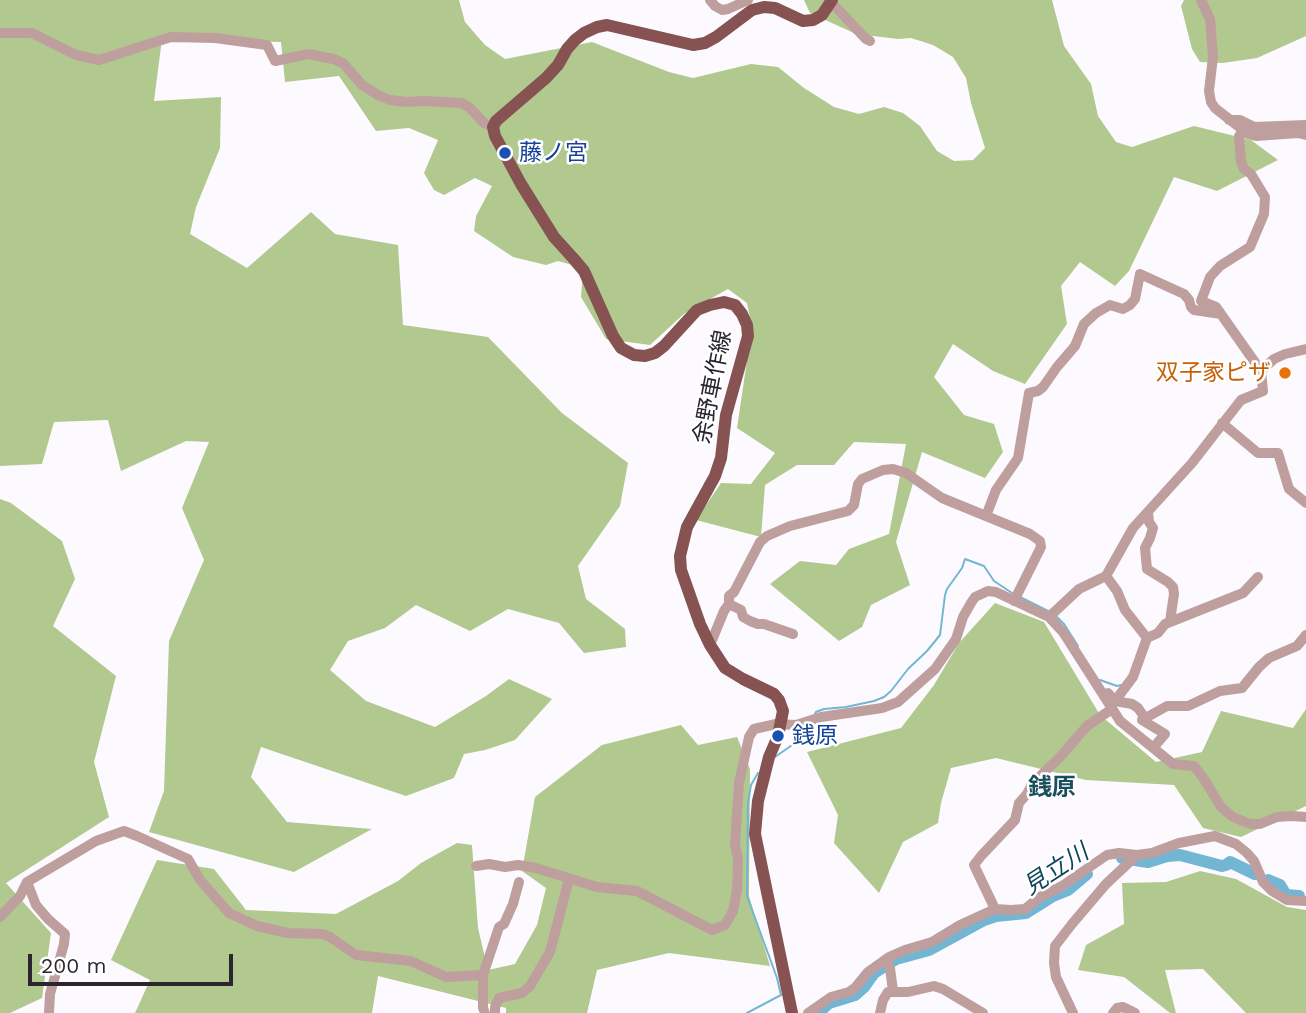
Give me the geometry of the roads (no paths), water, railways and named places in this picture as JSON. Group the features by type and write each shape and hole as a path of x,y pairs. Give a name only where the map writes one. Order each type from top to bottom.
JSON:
{"main road":[{"path":"493,127 496,121 546,78 575,40 597,27 607,25 693,45 716,37 752,10 768,4 803,21 822,15 831,1"},
{"name":"余野車作線","path":"493,127 495,136 521,184 554,237 584,271 621,348 634,355 655,353 697,310 710,304 724,302 735,305 742,314 748,336 726,415 720,458 715,476 687,527 680,556 681,570 710,645 726,668 774,694 783,711 781,723"},
{"path":"781,723 758,801 755,834 792,1013"}],"street":[{"path":"710,0 722,10 748,0"},
{"path":"1201,0 1210,19 1213,57 1209,91 1215,108 1243,131 1256,136 1298,133 1306,135"},
{"path":"831,1 870,41"},
{"path":"0,33 32,33 76,55 99,60 171,37 215,38 267,45 275,61 309,54 333,59 343,63 362,85 377,95 406,102 462,103 484,123 493,127"},
{"path":"1229,120 1240,120 1254,127 1306,125"},
{"path":"1049,617 1079,589 1106,576 1133,528 1192,463 1241,400 1263,391 1261,371 1216,307 1201,301 1210,277 1220,266 1250,247 1264,214 1265,197 1241,161 1239,136 1243,131"},
{"path":"986,516 996,490 1018,458 1029,393 1043,387 1075,346 1084,324 1096,313 1110,305 1123,309 1130,305 1135,299 1140,274 1184,294 1194,310 1221,314"},
{"path":"1261,371 1274,359 1306,349"},
{"path":"1222,423 1258,453 1278,453 1289,489 1306,503"},
{"path":"710,645 729,604 729,596 734,592 761,542 767,536 803,521 848,511 854,505 858,484 862,479 883,470 893,469 906,473 942,498 1030,534 1040,541 1041,547 1014,601"},
{"path":"1148,512 1153,528 1145,548 1147,569 1172,587 1174,594 1170,621"},
{"path":"1106,576 1117,591 1125,610 1147,638"},
{"path":"995,909 974,865 1015,820 1019,803 1032,784 1087,726 1114,705 1133,677 1147,638 1158,633 1170,621 1243,593 1258,577"},
{"path":"476,866 518,865 597,887 637,891 712,930 725,925 733,911 737,890 739,783 749,737 754,729 781,723 796,725 821,717 882,708 898,702 935,669 956,639 963,617 975,597 988,592 996,592 1049,617 1063,632 1102,694 1108,694 1120,721 1173,764 1194,766 1221,807 1233,817 1250,824 1260,824 1277,817 1306,817"},
{"path":"729,604 741,610 743,617 750,621 793,634"},
{"path":"1128,727 1167,706 1188,706 1220,691 1242,688 1269,658 1297,646 1306,635"},
{"path":"1114,705 1132,704 1142,711 1144,719 1165,734 1153,748"},
{"path":"0,917 20,896 27,882 96,841 124,831 188,859 200,880 229,912 257,926 288,933 322,934 356,955 411,961 446,977 483,975"},
{"path":"1073,1013 1056,976 1055,946 1106,884 1133,859 1179,843 1215,836 1236,844 1247,853 1272,891 1287,900 1306,901"},
{"path":"808,1013 831,997 849,992 868,972 905,950 932,942 995,909 1025,909 1107,855 1119,853 1133,859"},
{"path":"495,1013 499,998 522,993 530,986 550,952 569,879"},
{"path":"27,882 36,905 65,934 50,994 49,1013"},
{"path":"485,1013 483,975 499,927 504,924 513,904 519,882"},
{"path":"887,962 893,991"},
{"path":"880,1013 885,995 893,991 908,992 931,986 983,1013"},
{"path":"1113,1013 1116,1008 1123,1007 1135,1013"}],"waterway":[{"path":"815,714 824,709 874,701 891,691 940,635 945,595 965,559 984,566 994,581 1012,593"},
{"path":"1020,597 1050,612"},
{"path":"1057,617 1078,646"},
{"path":"1100,680 1121,685"},
{"path":"775,757 795,743 808,725"},
{"path":"747,1013 781,995 747,896 748,803 751,785 758,773"},
{"name":"見立川","path":"1122,858 1148,862 1180,855 1222,866 1230,862 1255,874"},
{"name":"見立川","path":"818,1013 829,1003 855,995 874,973 896,959 929,950 984,920 1026,913 1068,890 1087,874"},
{"name":"見立川","path":"1268,880 1280,885 1286,895 1299,896"}],"place":[{"name":"藤ノ宮","path":"505,153"},
{"name":"双子家ピザ","path":"1285,373"},
{"name":"銭原","path":"778,736"}],"district":[{"name":"銭原","path":"1052,788"}]}
